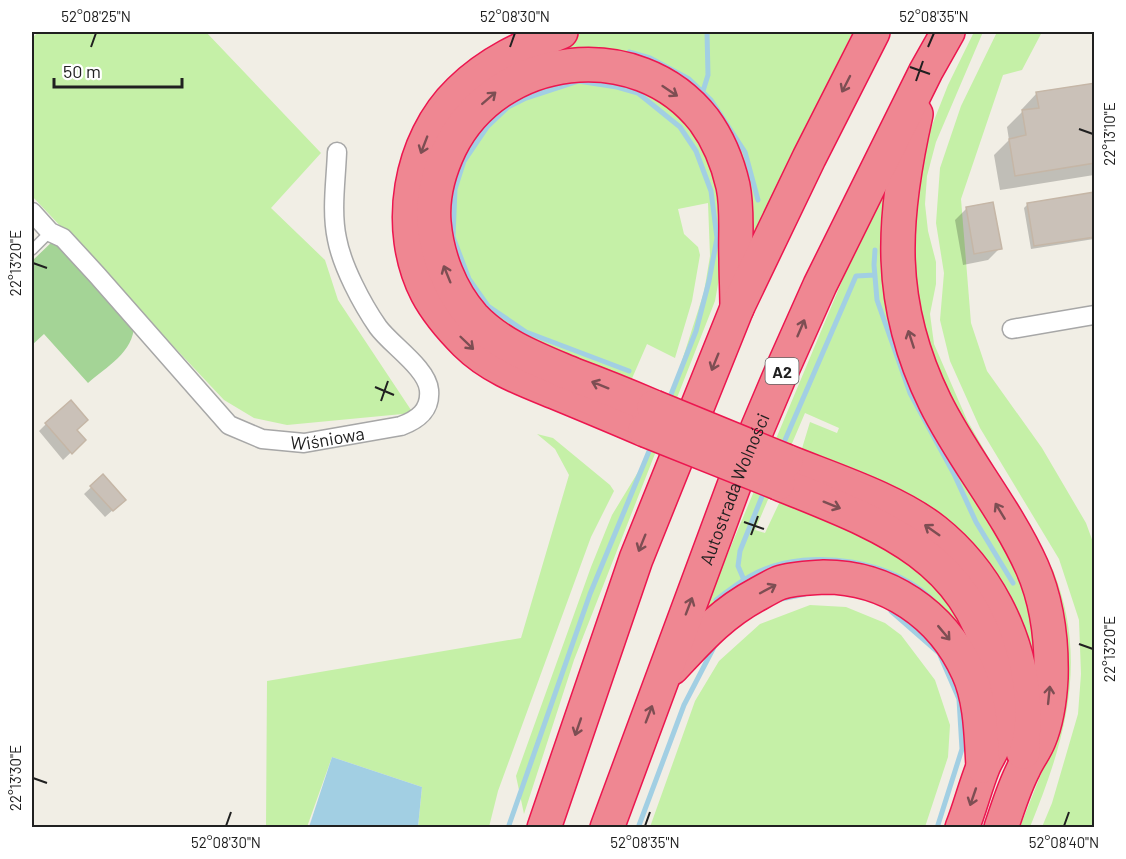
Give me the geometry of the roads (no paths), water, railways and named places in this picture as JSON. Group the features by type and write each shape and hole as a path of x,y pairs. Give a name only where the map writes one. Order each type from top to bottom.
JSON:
{"highway":[{"path":"561,32 519,49 492,64 460,91 440,114 424,142 416,166 410,228 416,264 427,293 466,343 488,361 512,374 649,418 782,472 903,512 934,530 971,567 998,608 1015,651 1023,696 1023,769"},
{"path":"544,828 636,559 737,308 873,32"},
{"name":"Autostrada Wolności","path":"607,828 740,472 810,305 926,71 948,32"},
{"path":"649,418 505,343 483,326 462,303 440,256 434,212 439,176 459,130 496,92 521,78 551,67 582,65 615,67 648,77 667,88 703,119 717,140 733,185 737,222 737,308"},
{"path":"926,71 900,200 897,244 902,305 909,336 935,401 1033,569 1049,626 1051,646 1048,704 1039,740 1023,769 1001,828"},
{"path":"782,472 895,534 924,555 947,576 963,596 984,633 994,668 999,718 996,738 983,766 962,828"},
{"path":"661,681 722,616 779,583 806,578 844,577 872,584 920,608 955,647 969,673 976,698 983,766"}],"street":[{"name":"Wiśniowa","path":"32,212 50,232 63,238 229,425 262,439 304,443 401,426 423,415 430,391 426,377 378,328 344,262 337,240 334,207 337,152"},
{"path":"1012,329 1095,315"}],"lane":[{"path":"32,250 50,232"}],"water":[{"path":"332,757 422,787 418,827 309,827"}],"waterway":[{"path":"703,91 708,75 707,32"},
{"path":"629,52 650,58 689,79 711,100 745,152 758,200"},
{"path":"629,371 526,332 488,306 469,279 453,237 455,189 464,161 487,127 508,107 526,98 578,81 638,93 680,127 696,151 711,191 717,238 709,281 696,331 668,402"},
{"path":"875,250 877,300 910,393 954,474 976,522 1013,583"},
{"path":"782,447 856,276 875,275"},
{"path":"508,828 590,594 652,444"},
{"path":"744,580 738,566 740,551 765,489"},
{"path":"716,600 742,581 779,564 803,560 828,560 853,562 900,577 937,605"},
{"path":"781,599 805,594"},
{"path":"891,611 939,653 959,699 962,749 937,828"},
{"path":"638,828 684,705 714,647"}]}
